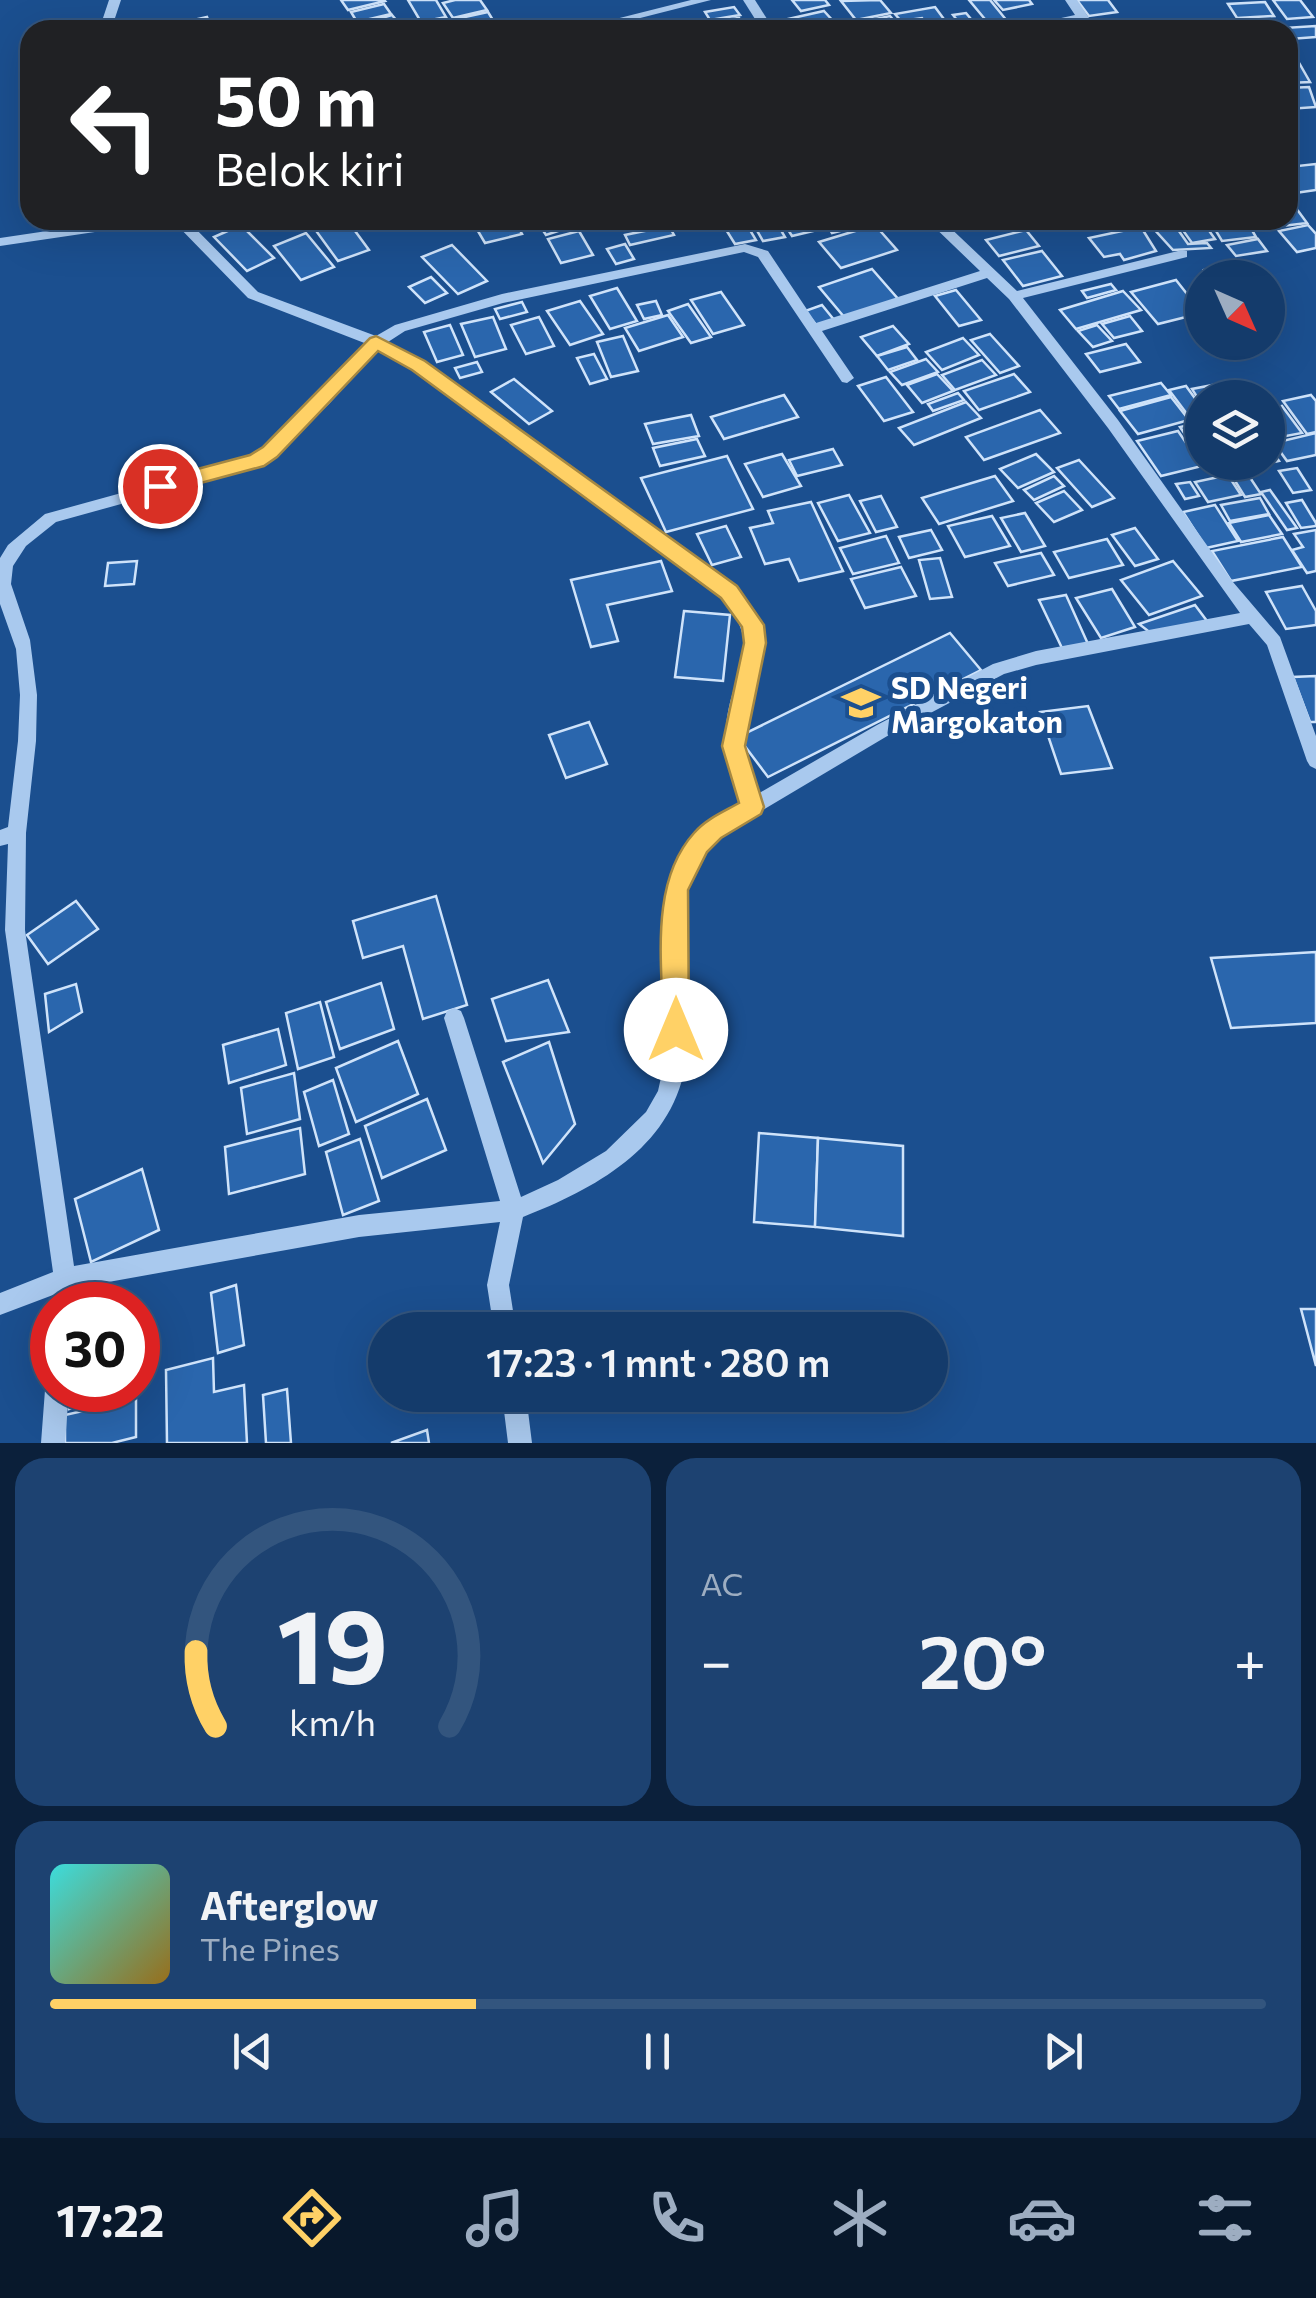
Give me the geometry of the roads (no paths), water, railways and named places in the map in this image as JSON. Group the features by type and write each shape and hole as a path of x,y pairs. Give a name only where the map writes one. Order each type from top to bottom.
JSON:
{"street":[{"path":"620,20 704,0"},
{"path":"1071,0 1085,20"},
{"path":"1066,20 1083,17"},
{"path":"0,242 81,230"},
{"path":"189,230 253,296 376,342 418,365 729,592 753,625 755,643 733,746 752,807"},
{"path":"944,230 1014,296 1113,424 1284,662 1316,760"},
{"path":"65,1282 15,930 8,836 28,684 24,646 2,575 8,556 27,535 52,518 257,461 324,400 376,342 400,328 485,304 746,248 763,254 847,378"},
{"path":"1014,296 1182,254"},
{"path":"813,329 989,273"},
{"path":"0,1304 65,1279 359,1226 514,1210 586,1180 638,1136 667,1096 676,1065 676,889 699,844 712,830 999,668 1252,617"},
{"path":"454,1018 514,1210 498,1285 502,1312"},
{"path":"54,1443 56,1412"},
{"path":"516,1412 520,1443"}],"place":[{"name":"SD Negeri Margokaton","path":"861,703"}]}
